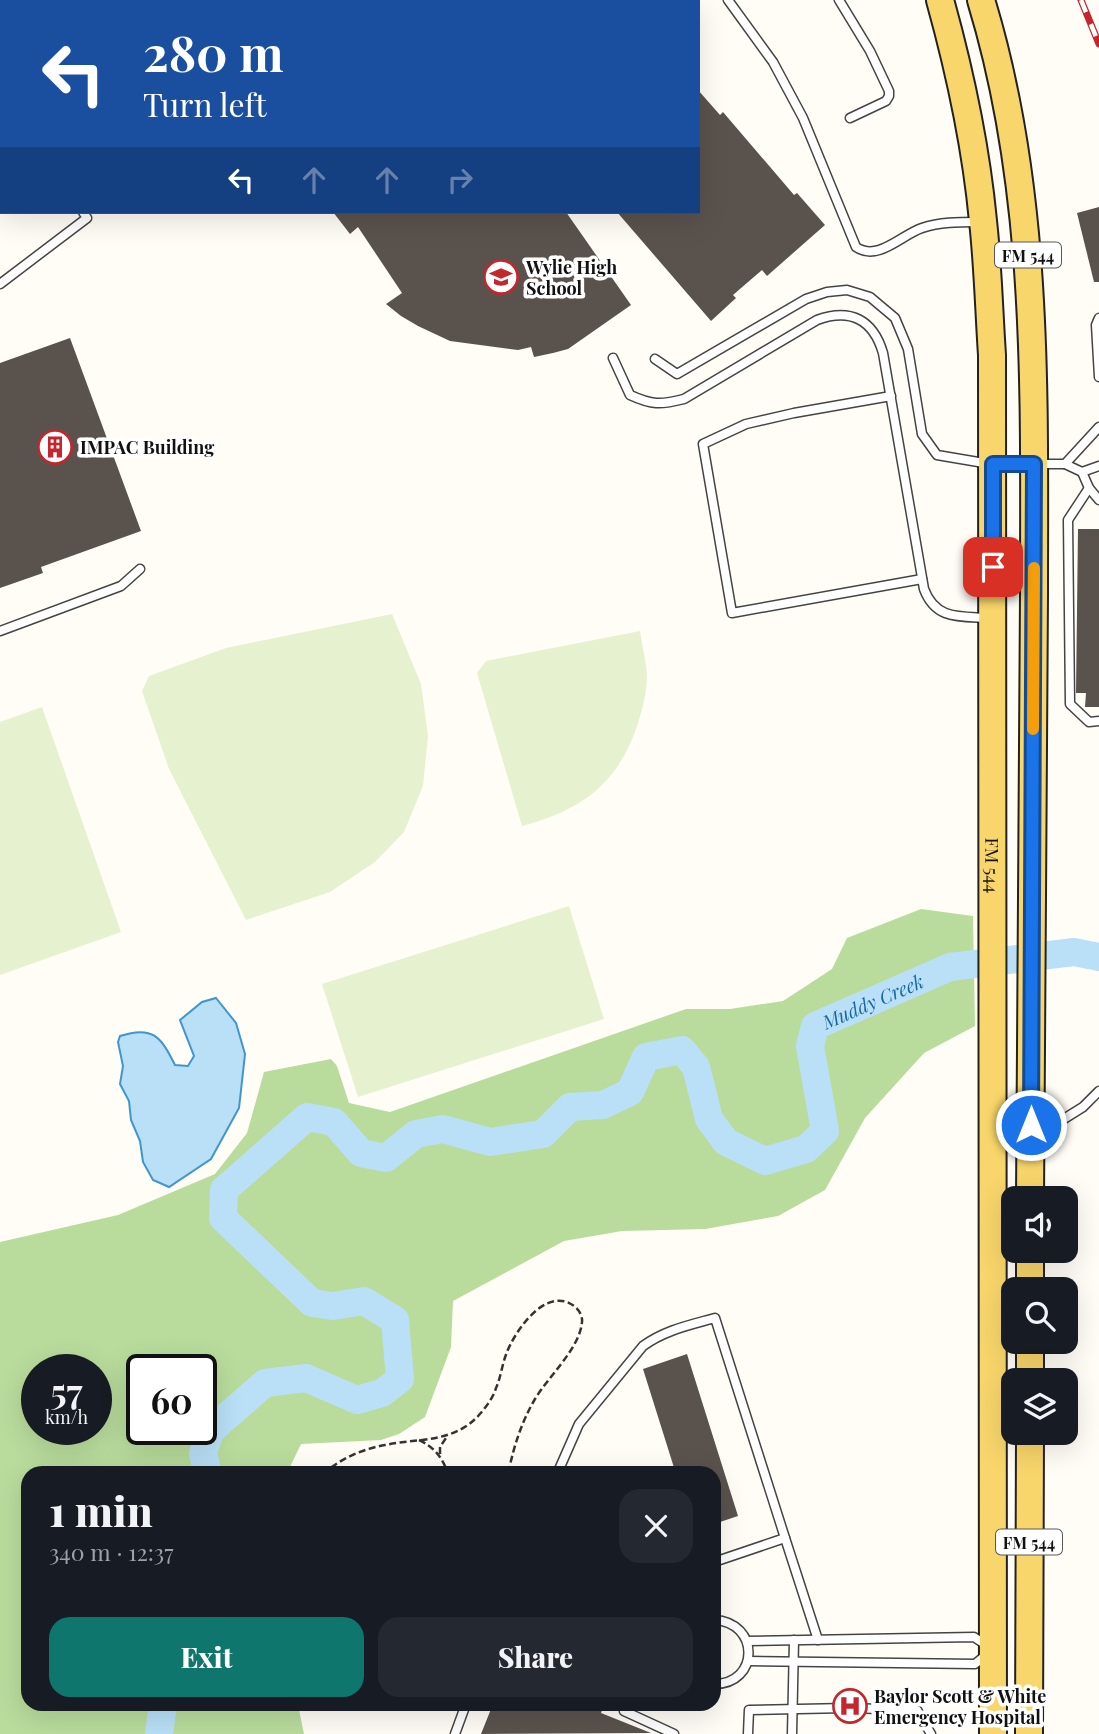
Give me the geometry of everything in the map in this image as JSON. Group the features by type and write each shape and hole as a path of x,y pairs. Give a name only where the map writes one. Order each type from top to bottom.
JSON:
{"main road":[{"name":"FM 544","path":"940,0 957,59 978,179 984,222 992,355 992,1734"},
{"name":"FM 544","path":"981,0 1007,108 1018,173 1032,324 1034,464 1030,1186"},
{"path":"993,464 1034,464"},
{"name":"FM 544","path":"1029,1734 1030,1445"},
{"path":"993,1650 1029,1651"}],"lane":[{"path":"728,0 773,62 803,118 856,247 865,252 875,252 920,228 944,222 984,222"},
{"path":"839,0 870,51 889,91 886,101 850,118"},
{"path":"0,284 87,218 84,214"},
{"path":"655,359 677,374 806,299 827,292 847,290 870,297 895,318 908,349 922,434 937,455 993,464"},
{"path":"612,358 630,395 647,402 666,404 684,400 817,320 831,315 845,315 859,319 871,327 879,339 883,353 922,579 928,600 946,614 993,618"},
{"path":"1099,318 1096,324 1099,377"},
{"path":"891,396 746,424 703,444 732,613 922,579"},
{"path":"1065,464 1099,427"},
{"path":"1034,464 1065,464 1082,472 1089,488 1099,500"},
{"path":"1082,472 1099,466"},
{"path":"1089,488 1068,520 1070,704 1089,722 1099,721"},
{"path":"0,631 121,586 140,569"},
{"path":"1031,1125 1059,1122 1083,1107 1099,1091"},
{"path":"561,1466 579,1424 643,1346 667,1331 715,1318 818,1640"},
{"path":"721,1560 785,1538"},
{"path":"721,1621 733,1624 741,1631 747,1640 749,1651 743,1671 736,1678 721,1683"},
{"path":"747,1640 974,1637 993,1650 975,1664 748,1661"},
{"path":"792,1734 794,1640"},
{"path":"748,1734 749,1710 847,1709 917,1710 932,1734"},
{"path":"455,1734 463,1711"},
{"path":"624,1711 674,1734"}],"path":[{"path":"333,1466 354,1454 386,1445 448,1436 464,1428 489,1404 510,1344 520,1327 545,1305 558,1301 566,1302 574,1306 582,1317 579,1334 535,1399 522,1424 510,1466"},
{"path":"440,1457 440,1447 448,1436"},
{"path":"419,1440 428,1444 444,1466"}],"green space":[{"path":"392,614 421,684 428,736 423,786 404,832 375,862 330,892 246,920 169,769 142,691 149,676 226,648"},
{"path":"640,631 647,675 645,693 638,723 620,762 609,778 580,802 563,812 522,826 477,673 486,661"},
{"path":"42,707 121,932 0,975 0,722"},
{"path":"569,906 604,1019 358,1097 322,984"},
{"path":"921,909 973,916 975,1026 924,1053 865,1118 825,1190 778,1216 705,1229 622,1231 564,1241 453,1301 451,1347 425,1417 399,1434 381,1440 301,1444 290,1466 21,1466 21,1711 299,1711 304,1734 0,1734 0,1242 118,1215 215,1174 247,1133 264,1072 331,1059 337,1066 349,1103 390,1112 686,1009 730,1009 783,1001 832,969 847,938"}],"water":[{"path":"216,998 236,1023 245,1054 239,1108 211,1159 169,1187 153,1180 143,1162 140,1141 131,1120 129,1101 120,1084 123,1066 118,1042 120,1036 148,1033 160,1041 175,1065 188,1066 194,1056 180,1020 202,1002"}],"building":[{"name":"Wylie High School","path":"700,92 720,115 723,112 794,195 797,193 825,225 767,276 762,270 733,295 736,298 711,321 619,214 700,214"},
{"path":"1099,207 1099,282 1094,282 1077,213"},
{"name":"Wylie High School","path":"335,214 567,214 631,305 568,349 534,357 531,347 518,350 450,341 418,326 386,304 402,293 358,227 350,234"},
{"name":"IMPAC Building","path":"70,338 141,531 41,567 43,573 0,588 0,363"},
{"path":"1078,529 1099,529 1099,707 1085,707 1086,693 1076,693"},
{"path":"687,1354 738,1516 721,1522 721,1466 673,1466 643,1369"},
{"path":"490,1711 602,1711 651,1733 481,1734"}],"waterway":[{"name":"Muddy Creek","path":"206,1466 203,1453 210,1431 265,1383 306,1378 357,1400 382,1393 400,1379 395,1320 364,1301 333,1306 312,1303 223,1218 224,1190 307,1117 334,1122 361,1153 386,1158 416,1134 443,1129 490,1142 543,1134 570,1107 603,1105 630,1092 646,1057 682,1050 696,1067 709,1119 726,1142 765,1161 806,1149 825,1131 810,1046 815,1026 950,967 1074,952 1099,957"},
{"name":"Muddy Creek","path":"159,1734 162,1711"}],"railway":[{"path":"1081,0 1099,44"}],"slow traffic":[{"path":"1033,729 1034,568"}],"place":[{"name":"Wylie High School","path":"501,277"},
{"name":"IMPAC Building","path":"55,447"},
{"name":"Baylor Scott & White Emergency Hospital","path":"850,1706"}],"route":[{"path":"993,567 993,464 1034,464 1031,1125"}]}
